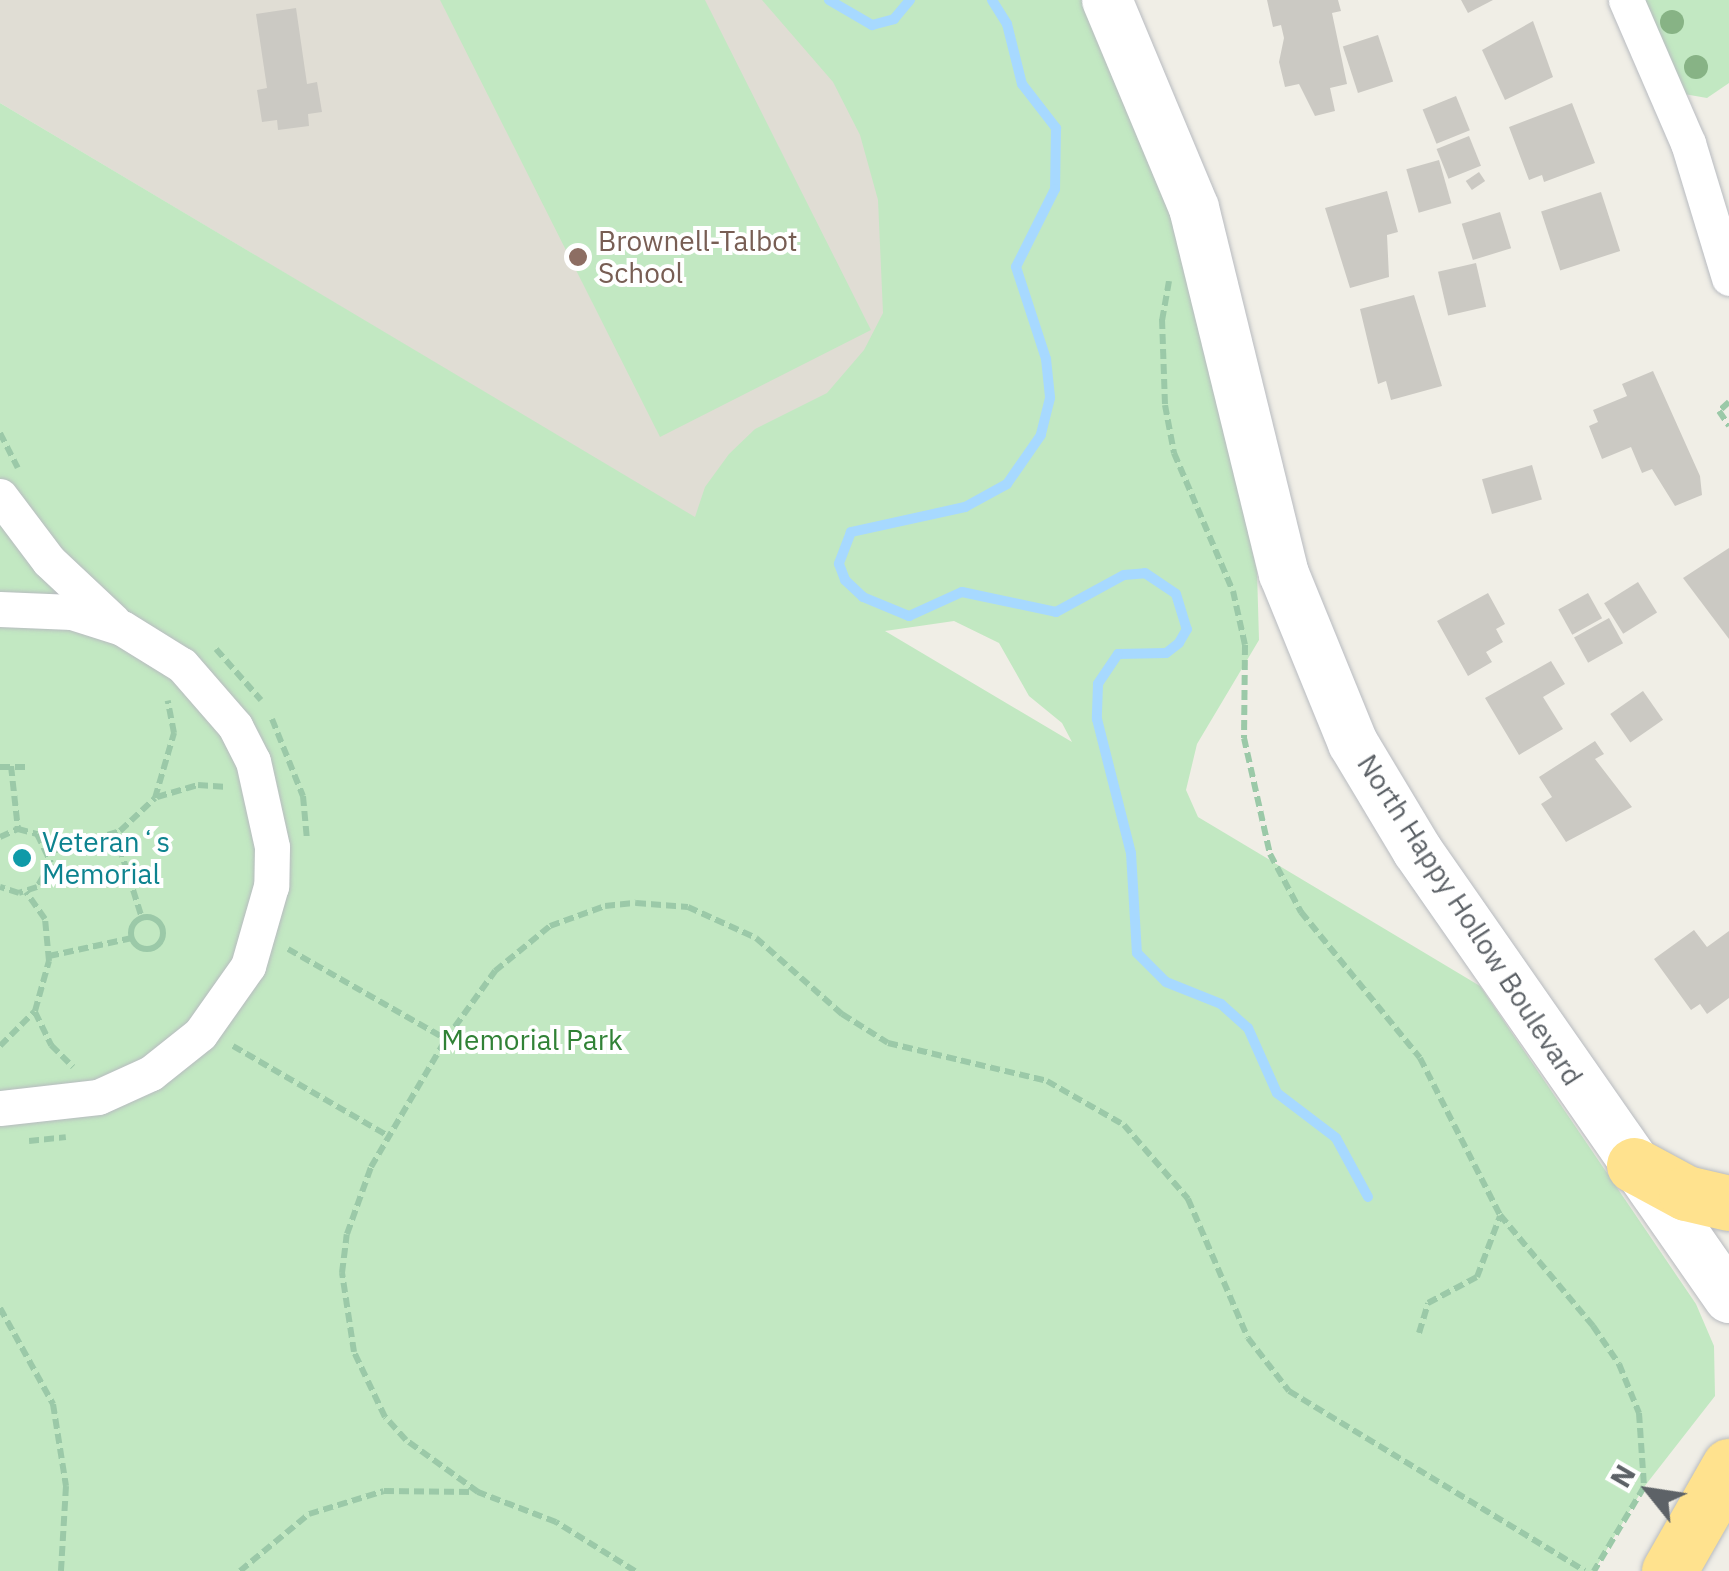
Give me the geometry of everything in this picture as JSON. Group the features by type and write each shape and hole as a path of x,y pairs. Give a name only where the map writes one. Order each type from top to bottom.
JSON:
{"highway":[{"path":"1634,1164 1686,1193 1729,1202"},
{"path":"1668,1571 1729,1466"}],"street":[{"name":"North Happy Hollow Boulevard","path":"1108,0 1194,208 1232,343 1269,520 1315,660 1353,743 1416,850 1729,1298"},
{"path":"1626,0 1688,143 1729,278"},
{"path":"11,485 49,561 122,628"},
{"path":"0,610 72,612 122,628 158,648 209,691 235,726 266,803 271,886 248,966 200,1034 152,1073 115,1089 58,1106 0,1108"}],"path":[{"path":"1171,267 1162,319 1165,405 1174,453 1233,591 1246,659 1244,738 1270,854 1301,912 1420,1058 1500,1215 1602,1338 1640,1413 1644,1487 1594,1571"},
{"path":"1729,402 1719,415 1729,426"},
{"path":"0,433 11,485"},
{"path":"156,798 174,732 164,688 151,665 158,648"},
{"path":"11,766 18,829"},
{"path":"0,767 30,768"},
{"path":"50,852 116,833 156,798 198,785 237,788 266,803"},
{"path":"0,836 18,829 36,834 50,852 49,872 26,892"},
{"path":"116,833 142,918 132,938"},
{"path":"0,886 26,892 45,919 49,956 35,1011 0,1046"},
{"path":"635,1571 556,1522 478,1492 430,1462 386,1417 345,1316 347,1234 371,1166 446,1039 520,947 577,914 666,904 733,925 888,1043 1048,1081 1124,1125 1188,1199 1230,1303 1288,1391 1585,1571"},
{"path":"132,938 144,949 161,941 158,921 142,918"},
{"path":"49,956 132,938"},
{"path":"288,949 446,1039"},
{"path":"35,1011 62,1058 115,1089"},
{"path":"233,1046 390,1136"},
{"path":"1419,1334 1428,1304 1476,1277 1500,1215"},
{"path":"0,1308 53,1404 66,1486 61,1571"},
{"path":"240,1571 278,1534 323,1510 384,1491 478,1492"}],"shaded area":[{"name":"Brownell-Talbot School","path":"0,0 793,0 905,185 890,329 752,552 0,103"}],"green space":[{"path":"440,0 705,0 871,330 660,437"},
{"name":"Memorial Park","path":"762,0 1084,0 1164,168 1257,571 1259,640 1197,744 1186,790 1198,817 1480,986 1696,1304 1714,1346 1715,1396 1644,1487 1594,1571 0,1571 0,103 695,517 705,487 729,454 755,429 827,393 864,350 883,313 878,200 860,135 833,82","holes":["954,621 999,643 1029,696 1062,723 1072,742 885,631"]},
{"path":"1640,0 1729,0 1729,83 1707,98 1684,94"}],"building":[{"path":"1267,0 1338,0 1341,11 1332,13 1347,84 1330,88 1335,111 1315,116 1299,84 1285,87 1279,62 1284,38 1281,25 1273,27"},
{"path":"1461,0 1493,0 1468,13"},
{"path":"296,8 307,84 317,82 322,112 308,114 309,126 278,130 277,120 262,122 257,90 267,88 256,14"},
{"path":"1533,21 1553,77 1505,100 1482,50"},
{"path":"1378,35 1393,82 1358,93 1343,46"},
{"path":"1456,96 1470,130 1436,144 1423,109"},
{"path":"1572,103 1595,163 1544,182 1542,175 1529,180 1509,127"},
{"path":"1469,136 1481,166 1449,179 1437,149"},
{"path":"1439,160 1451,203 1419,213 1406,169"},
{"path":"1479,172 1485,181 1472,190 1466,181"},
{"path":"1387,191 1398,232 1387,235 1389,277 1350,288 1325,208"},
{"path":"1601,192 1620,251 1560,270 1541,211"},
{"path":"1500,212 1511,248 1473,260 1462,224"},
{"path":"1476,263 1486,307 1448,316 1438,272"},
{"path":"1414,295 1442,386 1391,400 1386,381 1378,384 1360,309"},
{"path":"1653,371 1700,476 1702,495 1675,506 1652,469 1642,473 1631,447 1602,459 1589,426 1598,422 1593,410 1627,396 1622,384"},
{"path":"1532,465 1542,500 1492,514 1482,479"},
{"path":"1729,548 1729,639 1683,578"},
{"path":"1638,582 1657,613 1623,634 1604,603"},
{"path":"1488,593 1505,624 1496,629 1503,642 1486,652 1492,662 1468,676 1437,621"},
{"path":"1588,593 1602,618 1572,635 1558,609"},
{"path":"1609,618 1623,643 1588,663 1574,637"},
{"path":"1551,661 1565,684 1543,697 1563,729 1519,755 1485,698"},
{"path":"1643,691 1663,720 1630,743 1610,714"},
{"path":"1595,741 1604,754 1595,759 1632,807 1566,842 1541,804 1552,797 1539,777"},
{"path":"1694,930 1707,947 1729,931 1729,998 1707,1014 1700,1004 1691,1010 1654,959"}],"waterway":[{"path":"829,0 872,25 894,19 910,0"},
{"path":"992,0 1007,24 1022,84 1056,128 1055,189 1016,267 1046,359 1050,398 1041,435 1007,484 965,507 851,532 839,564 845,580 863,597 909,616 962,592 1056,612 1124,575 1145,573 1176,594 1187,629 1179,643 1166,653 1118,654 1098,684 1097,719 1131,853 1137,953 1166,982 1221,1004 1248,1028 1277,1093 1336,1138 1368,1197"}],"place":[{"name":"Brownell-Talbot School","path":"578,257"},
{"name":"Veteranʻs Memorial","path":"22,858"}]}
